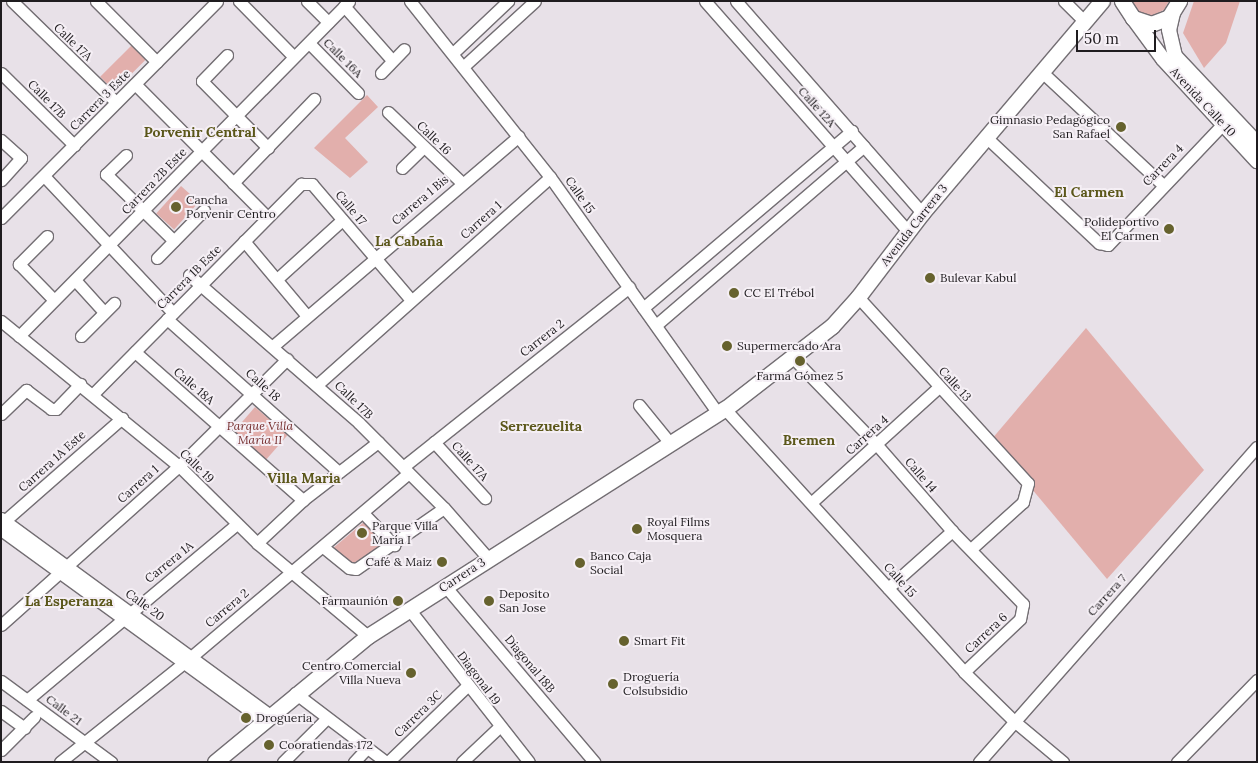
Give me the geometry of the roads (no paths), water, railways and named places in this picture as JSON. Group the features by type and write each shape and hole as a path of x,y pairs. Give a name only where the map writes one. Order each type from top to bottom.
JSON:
{"main road":[{"path":"1120,2 1133,18 1156,23 1176,7"},
{"path":"1085,22 1099,3"},
{"name":"Avenida Carrera 3","path":"721,411 793,358 832,326 858,297 922,213 1085,22"},
{"name":"Carrera 3","path":"214,762 295,693 368,636 409,608 721,411"}],"street":[{"name":"Calle 17A","path":"12,1 116,102"},
{"path":"96,1 157,62"},
{"name":"Carrera 3 Este","path":"1,218 217,1"},
{"path":"239,1 294,57"},
{"name":"Calle 16A","path":"307,1 328,22"},
{"name":"Calle 15","path":"410,1 520,136 643,308 721,411 812,502 964,672 1049,757 1063,762"},
{"path":"453,52 508,1"},
{"path":"464,66 535,1"},
{"name":"Calle 12A","path":"705,1 908,231"},
{"name":"Calle 12A","path":"736,1 922,213"},
{"path":"1064,1 1085,22"},
{"path":"347,4 392,60"},
{"name":"Carrera 2B Este","path":"19,336 144,212 347,4"},
{"name":"Avenida Calle 10","path":"1176,7 1169,30 1175,56 1257,143"},
{"name":"Avenida Calle 10","path":"1133,18 1163,59 1257,161"},
{"name":"Calle 16A","path":"309,43 358,93"},
{"path":"381,73 404,49"},
{"path":"227,55 202,81 268,148"},
{"name":"Calle 17B","path":"1,72 74,145"},
{"path":"1043,73 1162,184"},
{"path":"135,84 266,216"},
{"path":"233,183 314,99"},
{"name":"Calle 16","path":"388,112 462,183"},
{"name":"Carrera 4","path":"987,138 1104,245 1111,243 1162,184 1223,124"},
{"path":"643,308 852,132"},
{"name":"Carrera 1 Bis","path":"273,346 374,257 520,136"},
{"path":"1,140 21,158 1,180"},
{"path":"656,325 864,146"},
{"path":"402,168 424,147"},
{"path":"126,154 106,174 174,241"},
{"name":"Calle 18","path":"44,176 111,244 170,316 339,472"},
{"name":"Carrera 1","path":"318,384 550,177"},
{"name":"Calle 17","path":"307,182 411,300"},
{"name":"Carrera 1B Este","path":"93,394 201,286 266,216 297,186 307,182"},
{"path":"157,258 204,210"},
{"path":"277,279 342,220"},
{"path":"47,236 19,264 54,300"},
{"path":"244,241 307,316"},
{"name":"Calle 17B","path":"190,275 318,384 444,508 488,558"},
{"path":"76,280 104,312"},
{"name":"Carrera 2","path":"60,762 364,513 434,442 628,287"},
{"name":"Calle 13","path":"858,297 1028,483 1029,489 1023,502 971,550"},
{"path":"81,336 114,303"},
{"name":"Calle 19","path":"1,321 93,394 179,466 257,543 368,636"},
{"name":"Calle 18A","path":"135,352 303,500"},
{"name":"Carrera 1","path":"1,624 179,466 287,358"},
{"name":"Calle 14","path":"793,358 877,445 952,531 1019,597 1024,611"},
{"path":"1,414 26,390 54,409 80,384"},
{"name":"Carrera 4","path":"812,502 940,388"},
{"path":"639,405 670,443"},
{"name":"Carrera 1A Este","path":"2,523 122,418"},
{"path":"257,543 303,500 378,442"},
{"name":"Calle 17A","path":"434,442 485,498"},
{"name":"Carrera 7","path":"979,762 1257,447"},
{"path":"323,547 353,569 394,545 444,508"},
{"path":"364,513 394,545"},
{"name":"Calle 20","path":"2,523 267,718"},
{"name":"Carrera 1A","path":"27,700 127,614 237,524"},
{"path":"888,588 952,531"},
{"name":"Diagonal 18B","path":"445,586 594,762"},
{"name":"Diagonal 19","path":"409,608 499,727 530,762"},
{"name":"Carrera 6","path":"964,672 1020,619 1024,611"},
{"path":"1177,762 1257,680"},
{"name":"Calle 21","path":"1,681 111,762"},
{"name":"Carrera 3C","path":"387,762 467,686"},
{"path":"295,693 387,762"},
{"path":"1,711 24,728"},
{"path":"1,750 34,717"},
{"path":"283,762 328,718"},
{"path":"462,762 499,727"},
{"path":"571,734 603,762"},
{"path":"354,762 366,748"}],"place":[{"name":"Gimnasio Pedagógico San Rafael","path":"1121,127"},
{"name":"Cancha Porvenir Centro","path":"176,207"},
{"name":"Polideportivo El Carmen","path":"1169,229"},
{"name":"Bulevar Kabul","path":"930,278"},
{"name":"CC El Trébol","path":"734,293"},
{"name":"Supermercado Ara","path":"727,346"},
{"name":"Farma Gómez 5","path":"800,361"},
{"name":"Royal Films Mosquera","path":"637,529"},
{"name":"Parque Villa María I","path":"362,533"},
{"name":"Café & Maiz","path":"442,562"},
{"name":"Banco Caja Social","path":"580,563"},
{"name":"Farmaunión","path":"398,601"},
{"name":"Deposito San Jose","path":"489,601"},
{"name":"Smart Fit","path":"624,641"},
{"name":"Centro Comercial Villa Nueva","path":"411,673"},
{"name":"Droguería Colsubsidio","path":"613,684"},
{"name":"Drogueria","path":"246,718"},
{"name":"Cooratiendas 172","path":"269,745"}],"district":[{"name":"Porvenir Central","path":"200,132"},
{"name":"El Carmen","path":"1089,192"},
{"name":"La Cabaña","path":"409,241"},
{"name":"Serrezuelita","path":"541,426"},
{"name":"Bremen","path":"809,440"},
{"name":"Villa Maria","path":"304,478"},
{"name":"La Esperanza","path":"69,601"}],"park label":[{"name":"Parque Villa María II","path":"260,433"}]}
